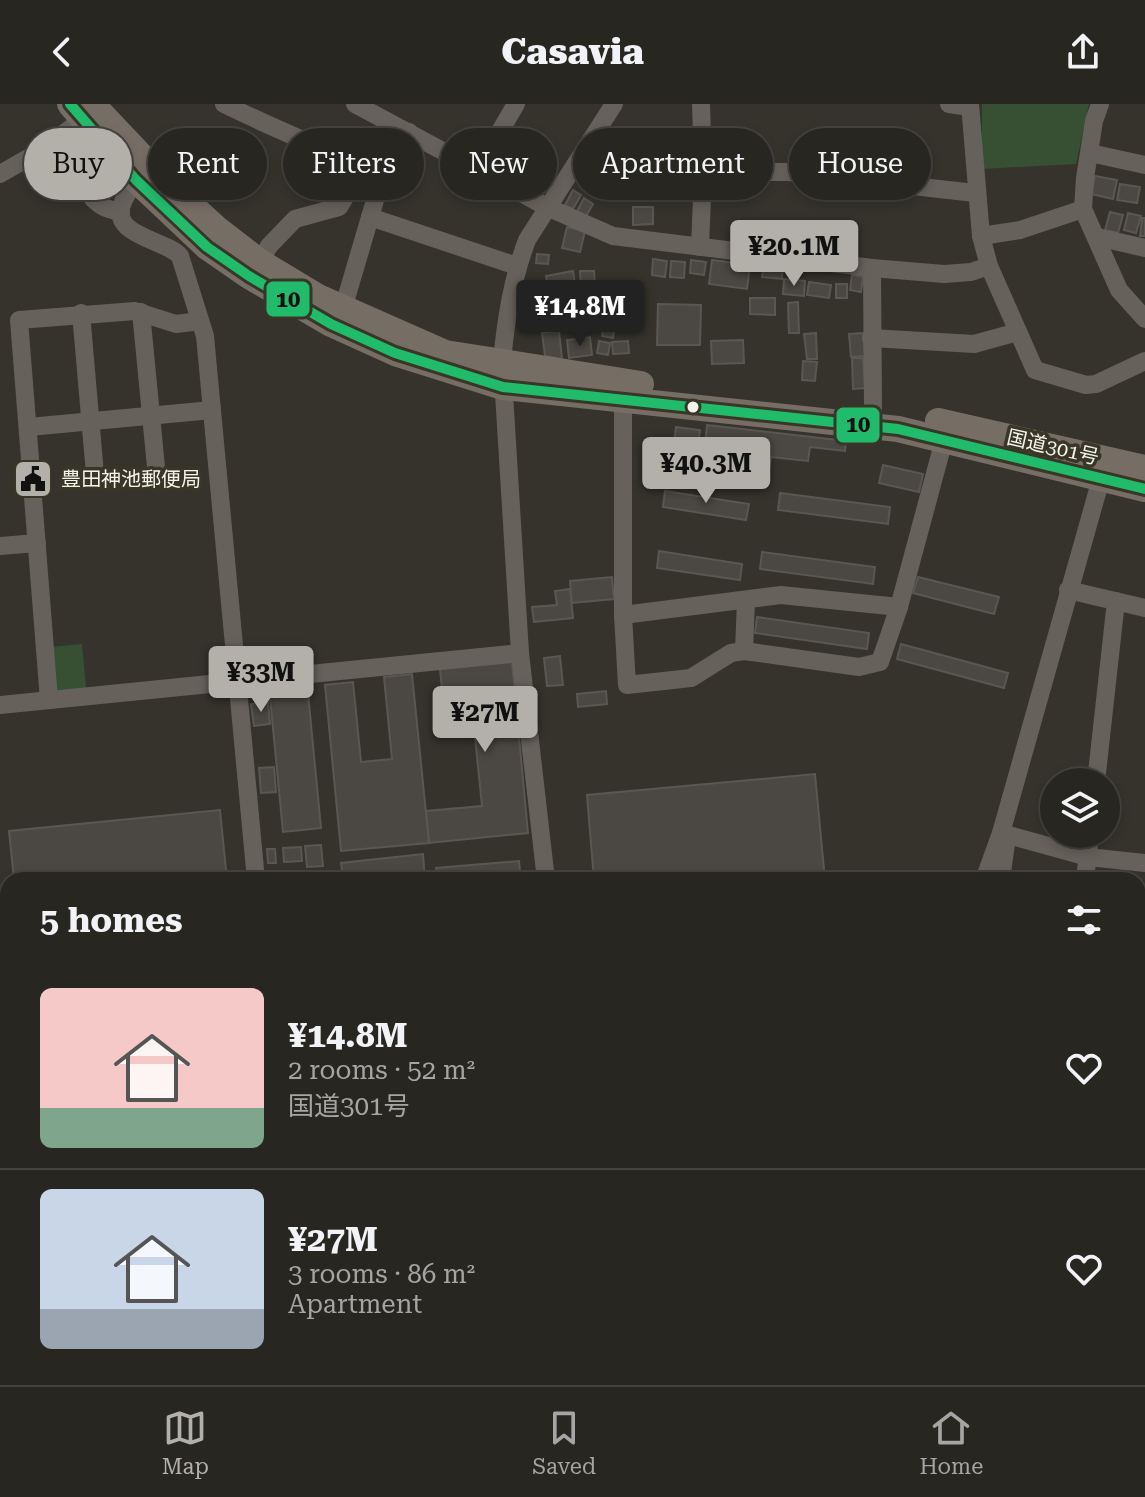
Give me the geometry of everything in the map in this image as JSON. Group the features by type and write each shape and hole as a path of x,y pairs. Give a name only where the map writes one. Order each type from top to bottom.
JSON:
{"highway":[{"name":"国道301号","path":"89,108 136,180 207,247 249,276 331,324 395,353 623,399 898,429 1145,489"},
{"name":"国道301号","path":"89,108 216,228 260,262 343,309 502,374 622,382 873,409 946,422 1145,468"}],"street":[{"path":"224,104 283,132"},
{"path":"355,104 401,128"},
{"path":"502,128 516,104"},
{"path":"545,872 520,653 502,374 506,315 517,266 527,240 614,104"},
{"path":"701,104 702,128"},
{"path":"949,104 970,106 981,236 989,266 1036,371 1086,385 1096,384 1145,361"},
{"path":"1100,104 1094,121 1083,209 1124,298 1145,319"},
{"path":"0,174 42,150 89,108"},
{"path":"1090,153 1145,165"},
{"path":"773,172 975,193"},
{"path":"136,180 122,203 124,221 134,234 172,248 180,256 205,336 255,872"},
{"path":"94,200 101,207 121,212"},
{"path":"260,262 269,246 295,219 339,207 343,200"},
{"path":"343,309 375,200"},
{"path":"534,200 613,236 872,268 958,274 989,266"},
{"path":"700,247 702,200"},
{"path":"981,236 1020,230 1083,209"},
{"path":"370,217 517,266"},
{"path":"1097,237 1145,248"},
{"path":"872,268 873,409"},
{"path":"49,700 29,427 9,321 81,313 141,312 176,324 200,321"},
{"path":"141,312 156,467"},
{"path":"81,313 95,474"},
{"path":"871,338 974,344 1018,332"},
{"path":"623,399 623,615 627,685 691,678 731,653 744,651 859,667 880,662 899,607 944,440"},
{"path":"29,427 212,410"},
{"path":"987,872 1004,834 1068,590 1101,479"},
{"path":"0,546 37,543"},
{"path":"1068,590 1145,608"},
{"path":"623,615 781,595 899,607"},
{"path":"744,651 746,600"},
{"path":"1098,768 1116,601"},
{"path":"0,705 520,653"},
{"path":"1004,834 1088,857 1145,863"},
{"path":"1002,872 1004,834"},
{"path":"1086,872 1089,848"}],"green space":[{"path":"982,104 1089,104 1076,164 982,169"},
{"path":"82,644 86,688 54,691 50,647"}],"building":[{"path":"1095,176 1117,180 1113,199 1091,194"},
{"path":"1120,184 1140,187 1137,203 1117,200"},
{"path":"573,190 573,200 578,200 573,209 565,205"},
{"path":"583,200 593,204 585,218 576,213"},
{"path":"633,207 653,207 653,224 633,225"},
{"path":"1110,212 1123,215 1118,233 1105,230"},
{"path":"1128,213 1141,216 1136,233 1124,230"},
{"path":"1142,218 1145,218 1145,236 1140,236"},
{"path":"567,227 585,231 580,252 562,248"},
{"path":"537,254 549,255 548,264 536,263"},
{"path":"653,259 667,261 665,277 652,275"},
{"path":"691,260 706,262 704,275 690,273"},
{"path":"712,260 750,265 747,289 709,284"},
{"path":"671,261 685,262 684,278 670,277"},
{"path":"764,264 783,266 782,279 762,277"},
{"path":"573,271 575,284 548,288 546,276"},
{"path":"580,271 594,271 596,305 582,306"},
{"path":"852,275 863,277 861,292 850,290"},
{"path":"784,279 805,281 804,296 783,294"},
{"path":"809,282 831,285 829,298 807,295"},
{"path":"836,284 847,284 847,298 836,298"},
{"path":"553,293 555,309 543,310 541,295"},
{"path":"750,298 775,298 775,315 750,314"},
{"path":"798,302 799,333 789,333 788,303"},
{"path":"658,304 701,305 700,345 657,345"},
{"path":"563,320 581,320 581,329 563,329"},
{"path":"604,323 615,325 613,338 602,336"},
{"path":"559,331 562,359 545,356 542,333"},
{"path":"816,333 817,359 807,359 804,334"},
{"path":"863,333 865,356 851,357 849,334"},
{"path":"590,337 592,355 569,358 567,340"},
{"path":"743,340 744,363 712,364 711,341"},
{"path":"599,341 610,343 608,355 597,353"},
{"path":"628,341 629,353 613,354 612,342"},
{"path":"852,358 863,358 865,388 853,389"},
{"path":"803,361 817,362 815,381 802,380"},
{"path":"707,425 846,441 845,451 810,447 808,461 771,457 769,470 703,462"},
{"path":"676,427 700,430 698,447 674,444"},
{"path":"883,465 923,474 919,492 879,483"},
{"path":"665,491 749,504 746,520 663,507"},
{"path":"780,493 890,507 888,524 778,510"},
{"path":"659,551 742,564 740,580 657,568"},
{"path":"762,552 875,567 873,584 760,569"},
{"path":"612,577 614,599 572,603 570,581"},
{"path":"918,577 999,597 994,614 913,593"},
{"path":"570,589 573,618 534,622 532,607 557,605 555,591"},
{"path":"757,617 869,633 867,649 755,633"},
{"path":"901,644 1008,673 1004,688 897,659"},
{"path":"560,656 563,685 547,686 544,658"},
{"path":"512,662 528,833 429,843 426,811 482,806 473,717 445,720 440,669"},
{"path":"412,674 429,843 341,851 325,685 353,682 361,762 392,759 384,677"},
{"path":"606,691 607,704 578,707 577,694"},
{"path":"308,693 321,828 283,832 270,697"},
{"path":"268,702 270,724 254,726 251,704"},
{"path":"274,767 276,792 261,793 259,768"},
{"path":"815,774 824,872 593,872 587,795"},
{"path":"220,810 226,872 13,872 9,831"},
{"path":"321,845 323,866 307,867 305,846"},
{"path":"301,847 302,861 284,862 283,848"},
{"path":"267,849 275,849 276,863 268,863"},
{"path":"423,854 424,872 330,872 342,871 341,863"},
{"path":"519,861 520,872 436,872 436,868"}],"transit line":[{"name":"10","path":"70,104 136,180 207,247 249,276 331,324 395,353 503,387 898,429 1145,489"}],"place":[{"name":"豊田神池郵便局","path":"33,479"}]}
